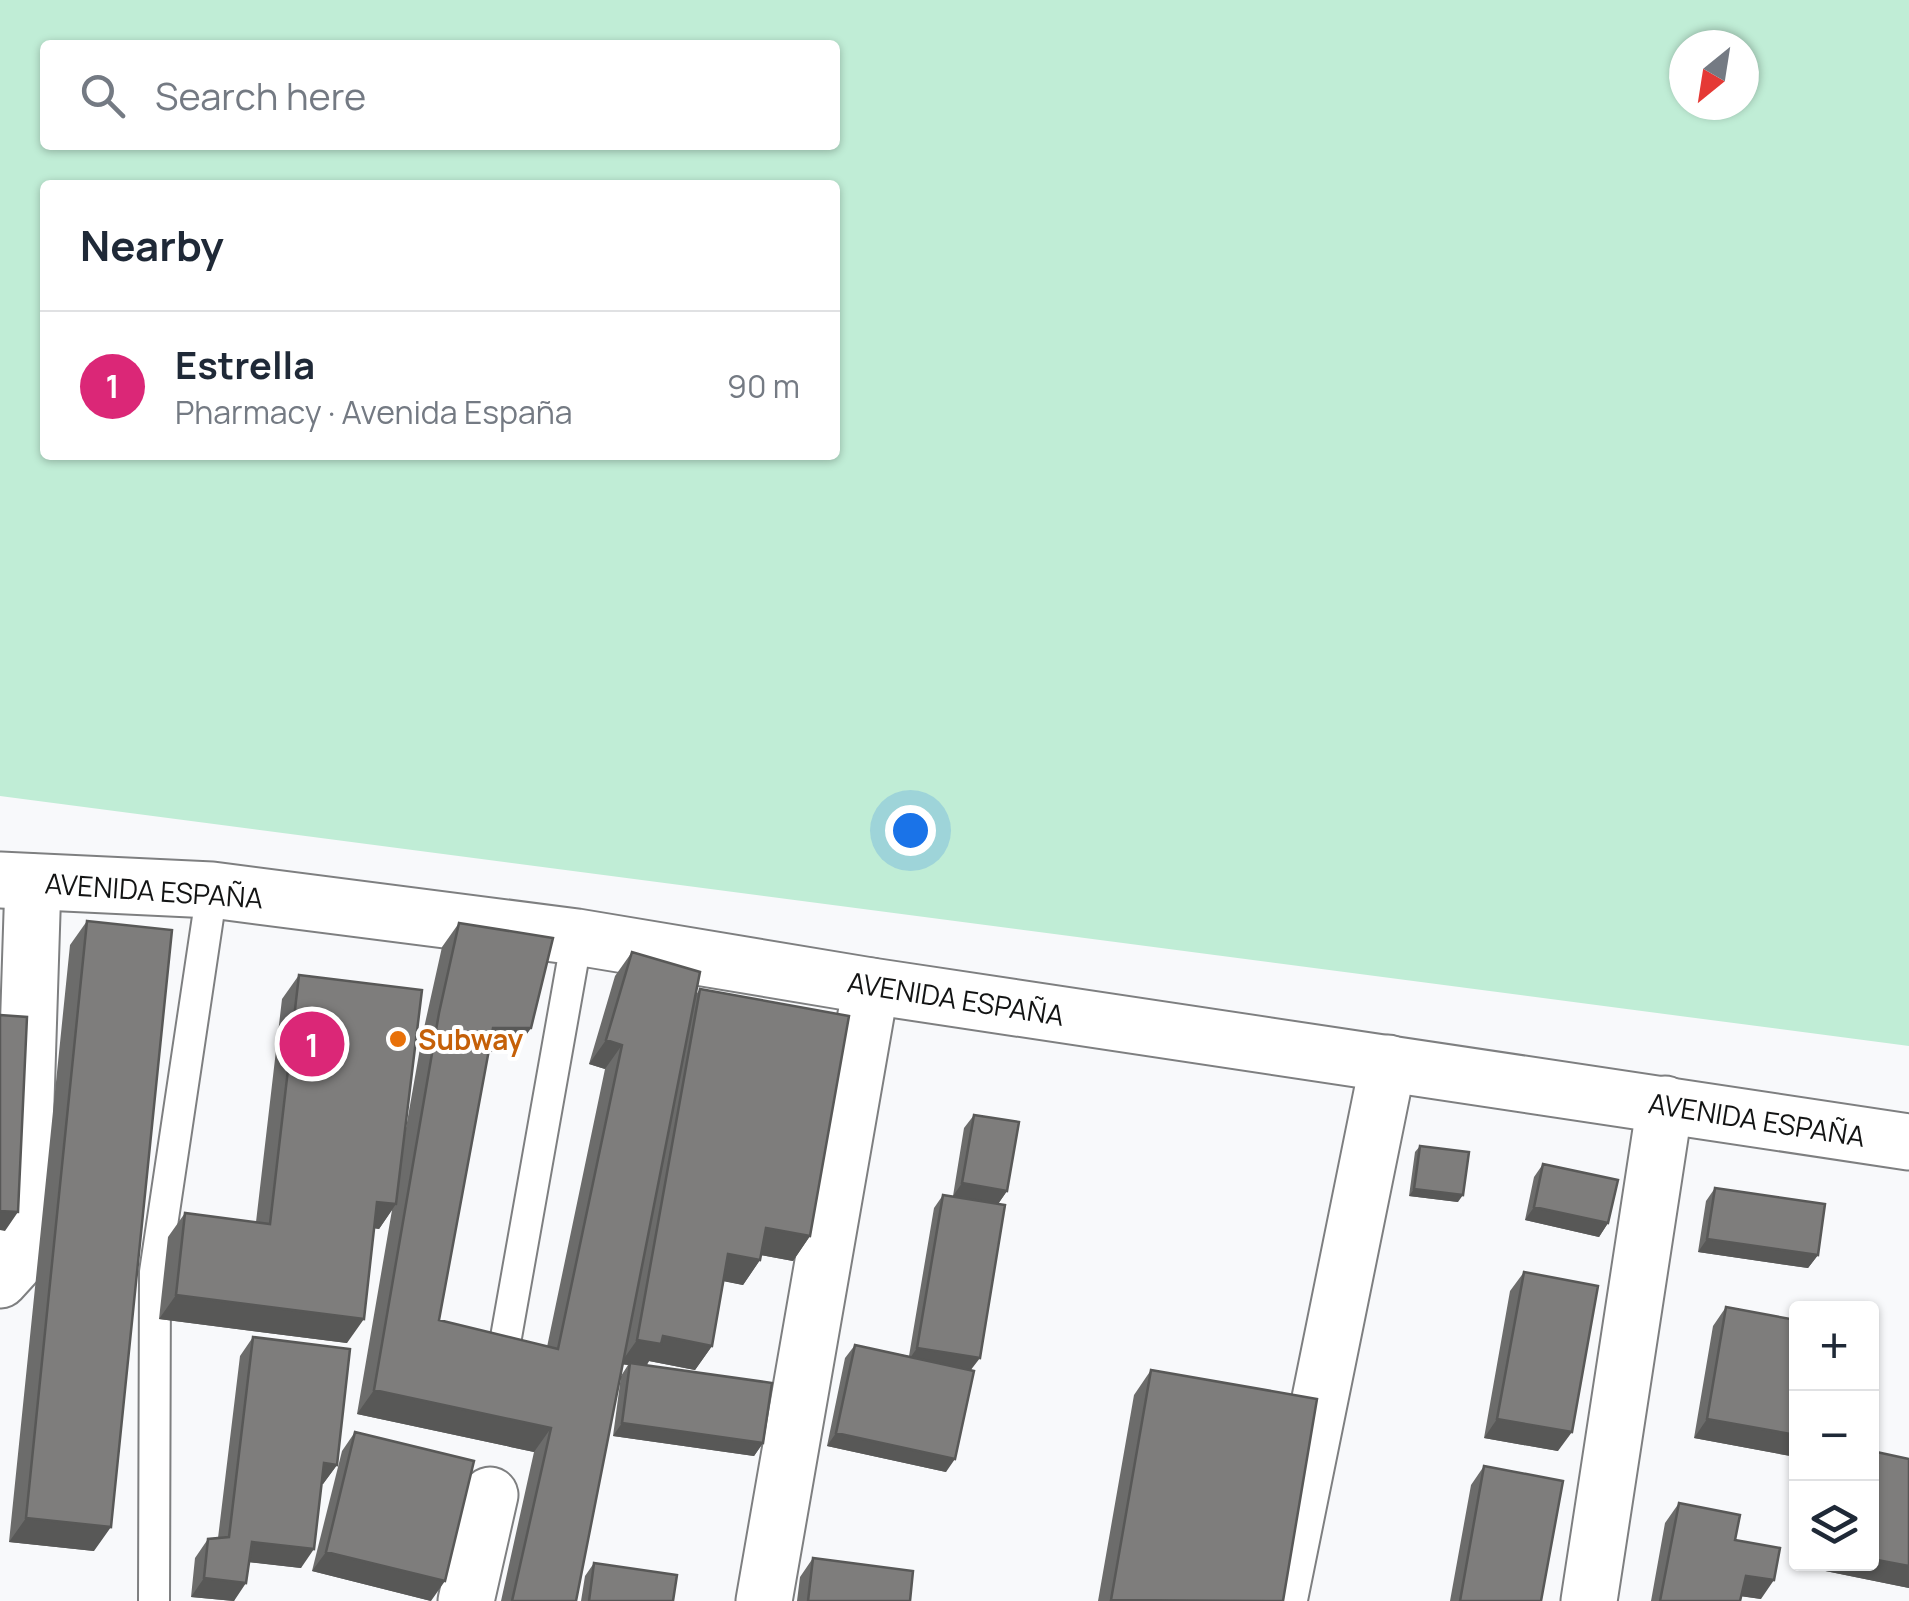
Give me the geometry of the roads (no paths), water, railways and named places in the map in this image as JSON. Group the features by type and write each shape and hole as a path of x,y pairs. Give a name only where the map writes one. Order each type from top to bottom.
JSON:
{"street":[{"name":"AVENIDA ESPAÑA","path":"16,881 212,890 576,937 871,986 1909,1142"},
{"path":"0,1280 20,1257 16,881"},
{"path":"764,1601 871,986"},
{"path":"1280,1601 1388,1063"},
{"path":"1589,1601 1665,1104"},
{"path":"466,1601 490,1495"}],"lane":[{"path":"154,1601 156,1272 212,890"},
{"path":"504,1343 576,937"}],"place":[{"name":"Subway","path":"398,1039"},
{"name":"Estrella","path":"312,1044"}]}
